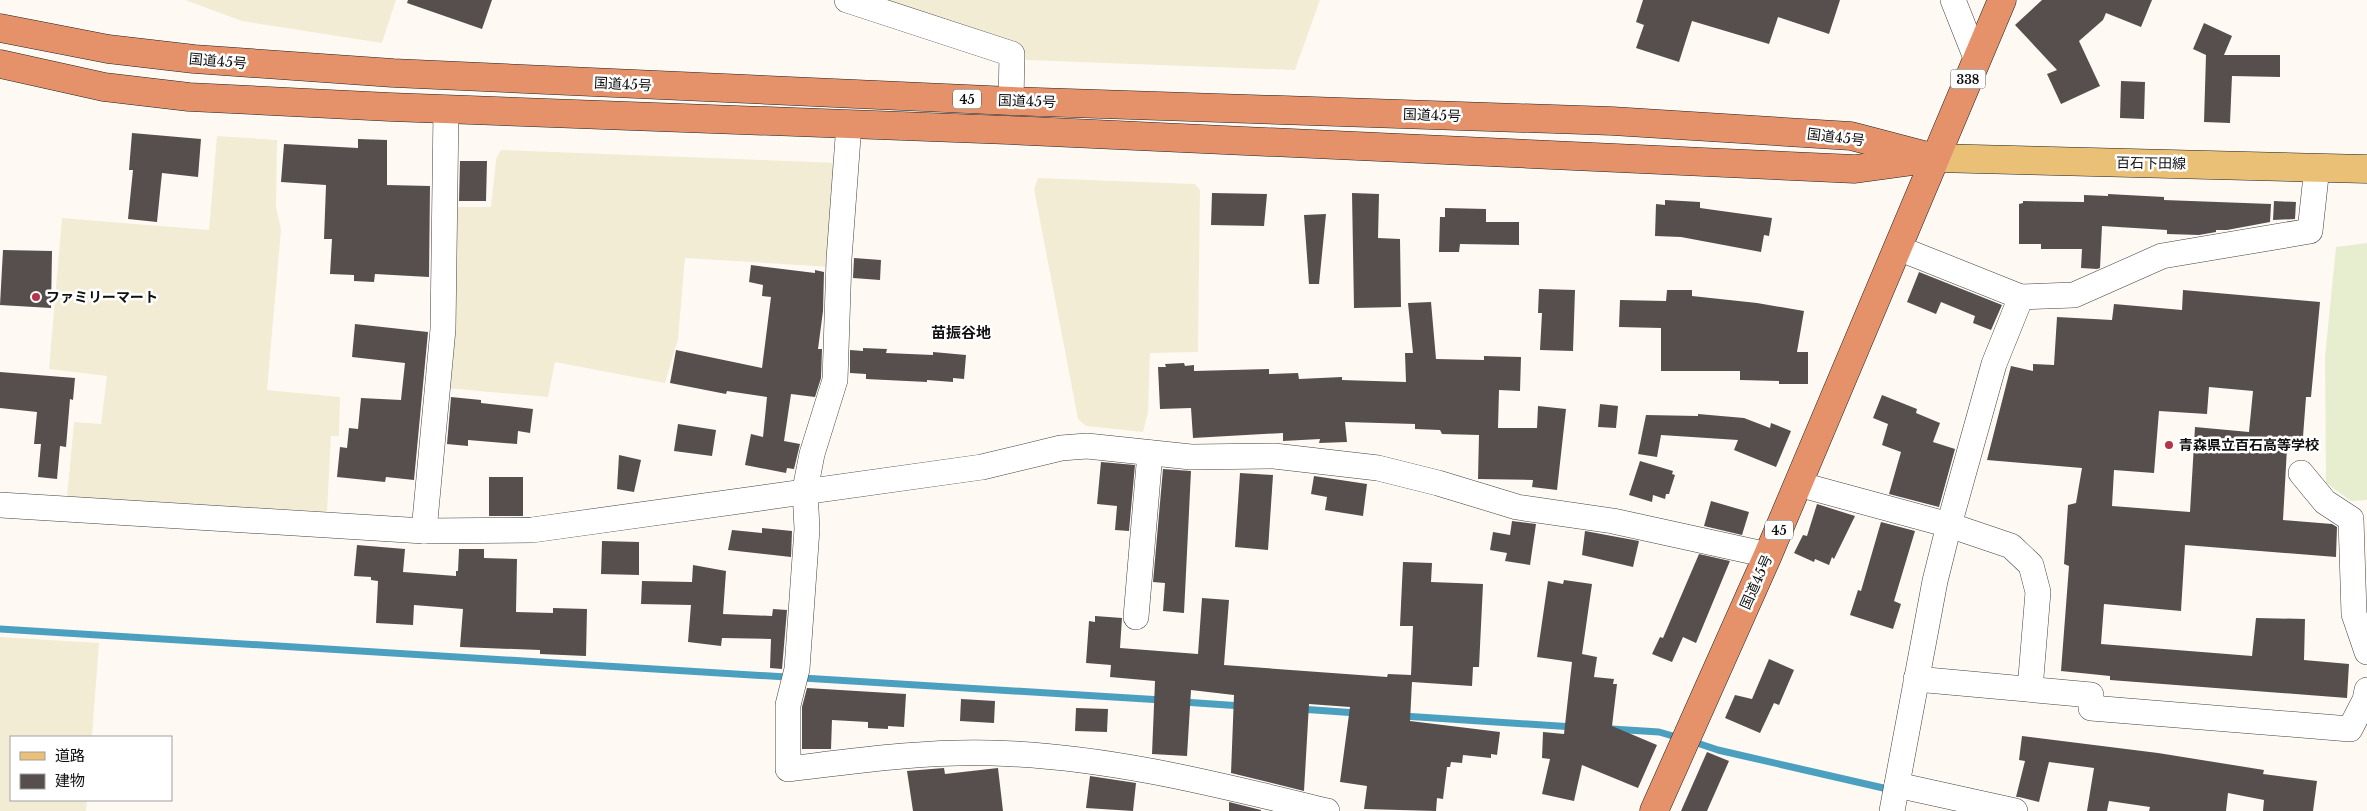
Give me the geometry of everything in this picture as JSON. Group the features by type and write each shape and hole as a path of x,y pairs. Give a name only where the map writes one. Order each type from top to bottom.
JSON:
{"highway":[{"name":"338","path":"1935,158 2002,0"},
{"name":"国道45号","path":"0,28 108,49 194,59 363,71 1011,101 1612,121 1851,136 1935,158"},
{"name":"国道45号","path":"0,64 104,87 190,98 848,124 1855,169 1935,158"},
{"name":"国道45号","path":"1654,811 1768,555 1935,158"}],"main road":[{"name":"百石下田線","path":"1935,158 2367,169"}],"street":[{"path":"847,0 1012,54 1011,101"},
{"path":"1953,0 1976,58"},
{"path":"424,531 443,329 446,109"},
{"path":"848,124 835,380 812,454 806,490 807,529 797,669 788,705 788,769 890,757 952,753 992,753 1075,758 1125,766 1327,811"},
{"path":"1898,248 2021,297 2074,295 2162,256 2310,231 2316,167"},
{"path":"1892,811 1935,582 1949,525 1994,364 2021,297"},
{"path":"0,505 424,531 532,530 806,490 982,467 1061,448 1087,446 1191,457 1274,456 1378,468 1438,483 1517,507 1613,521 1768,555"},
{"path":"1136,617 1150,452"},
{"path":"2301,473 2325,502 2351,520 2354,614 2367,652"},
{"path":"1798,484 1949,525 2011,546 2031,566 2038,592 2030,689"},
{"path":"1916,679 2091,695 2091,708 2350,729 2365,700 2367,690"},
{"path":"1897,785 2014,811"}],"shaded area":[{"path":"185,0 396,0 382,43 242,21"},
{"path":"876,0 1320,0 1295,70 1026,60 1022,48"},
{"path":"217,136 277,140 276,206 281,230 267,390 340,397 339,436 331,436 327,513 67,497 74,422 101,424 107,376 49,369 62,218 209,230"},
{"path":"501,150 840,163 831,267 685,258 678,339 665,383 555,362 548,397 446,388 457,207 491,207 496,159"},
{"path":"1038,178 1195,184 1200,190 1198,352 1150,353 1148,412 1143,432 1086,426 1078,419 1034,189"},
{"path":"0,637 99,643 92,736 10,736 10,801 87,801 86,811 0,811"}],"green space":[{"path":"2367,243 2367,500 2351,501 2326,483 2325,357 2336,247"}],"building":[{"path":"408,0 492,0 482,29 407,3"},
{"path":"1643,0 1840,0 1829,34 1778,17 1769,44 1692,21 1679,62 1636,48 1644,25 1636,22"},
{"path":"2042,0 2152,0 2141,27 2106,13 2103,20 2079,41 2100,86 2061,104 2047,74 2057,70 2015,25"},
{"path":"2204,23 2232,36 2224,55 2280,55 2280,77 2232,76 2230,123 2204,122 2206,55 2193,49"},
{"path":"2121,81 2145,82 2144,119 2120,118"},
{"path":"132,133 201,139 198,177 162,173 157,222 128,219 133,170 129,170"},
{"path":"358,139 387,140 387,185 430,186 429,277 375,274 374,282 354,281 354,275 330,274 332,239 324,239 326,185 281,182 284,144 358,148"},
{"path":"460,161 487,161 486,201 459,201"},
{"path":"1212,193 1267,194 1264,226 1211,225"},
{"path":"1352,193 1379,194 1378,238 1400,239 1401,307 1354,308"},
{"path":"2108,194 2164,197 2164,200 2271,204 2270,222 2227,230 2216,230 2216,232 2199,235 2167,234 2167,230 2102,226 2100,268 2097,269 2081,268 2082,249 2041,249 2041,244 2019,244 2019,204 2023,203 2023,201 2084,202 2084,195 2108,196"},
{"path":"1665,200 1700,202 1700,208 1772,218 1769,236 1764,235 1761,252 1681,237 1655,236 1656,204 1665,205"},
{"path":"2274,201 2296,202 2295,219 2273,220"},
{"path":"1445,208 1486,209 1486,222 1519,222 1519,245 1460,244 1459,252 1439,252 1440,217 1445,217"},
{"path":"1326,214 1319,284 1309,284 1304,215"},
{"path":"3,250 52,251 51,308 0,305"},
{"path":"854,258 881,260 880,280 853,278"},
{"path":"751,265 815,273 815,270 824,272 823,311 818,349 822,349 821,378 815,397 791,394 784,441 800,444 794,469 787,468 786,473 745,465 751,434 763,437 767,397 727,391 726,394 670,383 676,350 762,368 771,297 762,296 763,285 749,282"},
{"path":"1919,272 2002,305 1991,330 1973,323 1975,316 1941,302 1936,314 1907,302"},
{"path":"1539,289 1575,290 1573,351 1540,350 1542,313 1538,313"},
{"path":"1667,290 1692,290 1692,296 1757,303 1804,311 1797,352 1808,352 1808,384 1779,384 1779,381 1740,380 1740,371 1661,371 1661,328 1619,327 1620,300 1666,301"},
{"path":"2183,290 2320,302 2311,397 2306,397 2302,450 2287,448 2283,520 2332,524 2337,527 2336,557 2185,545 2181,611 2104,604 2101,644 2252,656 2256,618 2305,619 2304,660 2349,664 2347,698 2110,680 2110,676 2061,671 2069,566 2064,564 2068,505 2076,503 2082,468 1987,460 2011,366 2033,371 2033,364 2054,365 2057,317 2112,320 2114,304 2182,310","holes":["2209,387 2253,391 2249,432 2195,427 2190,512 2112,506 2114,470 2154,473 2159,411 2207,414"]},
{"path":"1431,302 1436,359 1484,360 1484,356 1521,357 1520,391 1499,390 1498,428 1537,428 1538,406 1566,409 1557,490 1532,487 1533,480 1478,479 1479,435 1442,434 1440,430 1415,429 1415,424 1345,422 1347,442 1319,443 1320,439 1283,441 1283,433 1193,438 1191,408 1160,409 1158,367 1166,367 1165,364 1184,363 1185,366 1194,365 1194,371 1269,369 1269,374 1298,373 1299,379 1342,377 1342,380 1406,382 1405,353 1413,353 1408,303"},
{"path":"355,324 428,332 414,480 386,477 385,482 337,477 340,447 347,448 349,428 358,429 361,398 401,400 405,363 352,357"},
{"path":"863,348 887,349 886,353 933,355 933,352 966,355 964,379 953,378 953,382 927,380 927,382 866,379 866,374 850,373 850,350 863,351"},
{"path":"0,372 75,378 73,400 70,399 66,447 60,446 57,479 38,477 41,444 34,444 37,412 0,408"},
{"path":"1882,395 1917,409 1916,413 1940,423 1933,442 1955,449 1939,507 1889,494 1901,452 1882,445 1888,424 1873,418"},
{"path":"451,397 481,400 481,403 533,409 530,433 518,431 517,444 468,440 468,446 447,444"},
{"path":"1600,404 1618,406 1616,428 1598,427"},
{"path":"1698,414 1744,418 1770,428 1771,423 1791,431 1776,467 1734,450 1738,440 1661,435 1657,457 1638,454 1646,415 1698,416"},
{"path":"678,424 716,430 712,456 674,451"},
{"path":"619,455 641,460 634,492 617,489"},
{"path":"1640,461 1673,471 1672,474 1675,475 1669,494 1666,494 1665,499 1653,495 1652,502 1629,495"},
{"path":"1101,462 1135,465 1129,531 1115,530 1117,506 1097,504"},
{"path":"1163,469 1191,471 1184,613 1163,611 1165,583 1153,582"},
{"path":"1240,473 1273,475 1268,550 1235,547"},
{"path":"1314,476 1367,484 1363,516 1325,510 1327,497 1311,494"},
{"path":"489,477 523,477 523,516 489,516"},
{"path":"1711,501 1749,512 1742,535 1704,526"},
{"path":"1817,504 1855,516 1834,559 1832,557 1829,565 1815,559 1814,562 1794,553 1803,535 1807,536"},
{"path":"1512,521 1536,524 1530,565 1505,561 1507,553 1490,550 1493,532 1510,535"},
{"path":"1881,522 1915,531 1894,601 1901,604 1893,629 1850,615 1858,590 1861,591"},
{"path":"762,528 792,531 791,557 728,550 732,530 762,533"},
{"path":"1585,531 1639,541 1633,567 1582,555"},
{"path":"602,541 639,542 639,575 601,574"},
{"path":"357,545 405,549 403,572 456,576 459,549 484,549 484,558 517,559 516,612 553,613 553,608 587,609 586,656 540,654 540,650 460,647 463,609 414,605 413,625 376,623 378,581 371,580 371,577 354,576"},
{"path":"1699,554 1730,561 1696,643 1683,637 1672,662 1652,654 1660,637 1663,638"},
{"path":"1403,562 1432,563 1431,582 1483,584 1479,667 1473,667 1472,686 1412,682 1410,721 1500,732 1497,755 1491,754 1491,758 1463,755 1462,763 1451,762 1450,767 1447,767 1443,799 1437,798 1436,811 1364,809 1367,786 1340,782 1350,707 1309,704 1304,791 1231,773 1234,695 1191,690 1187,756 1152,754 1155,681 1110,677 1111,665 1086,663 1089,621 1095,622 1095,616 1122,618 1120,648 1198,654 1202,598 1229,600 1224,665 1387,677 1388,674 1411,675 1413,626 1400,626"},
{"path":"693,565 726,571 723,614 772,616 773,609 787,610 782,669 770,668 771,639 722,638 721,646 688,642 691,605 641,604 642,581 692,582"},
{"path":"1564,580 1592,584 1582,654 1597,657 1594,677 1614,679 1613,684 1617,684 1612,726 1657,745 1638,788 1582,765 1574,801 1542,794 1550,759 1542,758 1543,732 1564,734 1572,662 1537,657 1548,581 1563,584"},
{"path":"1769,659 1794,670 1779,705 1774,703 1760,733 1725,718 1735,695 1752,699"},
{"path":"807,688 906,694 904,727 888,726 888,729 868,728 868,722 832,720 831,749 802,749 802,707"},
{"path":"961,699 995,701 994,723 960,721"},
{"path":"1076,708 1108,709 1107,732 1075,731"},
{"path":"2022,736 2158,753 2264,770 2263,774 2317,781 2313,811 2263,811 2264,800 2228,793 2226,811 2149,811 2150,807 2109,801 2107,811 2087,811 2094,768 2049,762 2039,802 2016,797 2025,761 2019,760"},
{"path":"1707,752 1729,761 1707,811 1681,811"},
{"path":"944,768 945,774 998,768 1003,811 913,811 907,771"},
{"path":"1090,776 1136,783 1133,811 1086,808"},
{"path":"1229,802 1261,810 1261,811 1229,811"}],"waterway":[{"path":"0,629 1162,700"},
{"path":"1183,702 1242,706"},
{"path":"1300,709 1357,713"},
{"path":"1403,716 1574,727"},
{"path":"1612,729 1659,732 1680,738"},
{"path":"1691,741 1718,750 1892,790"}],"place":[{"name":"ファミリーマート","path":"36,297"},
{"name":"青森県立百石高等学校","path":"2169,445"}],"district":[{"name":"苗振谷地","path":"961,332"}]}
